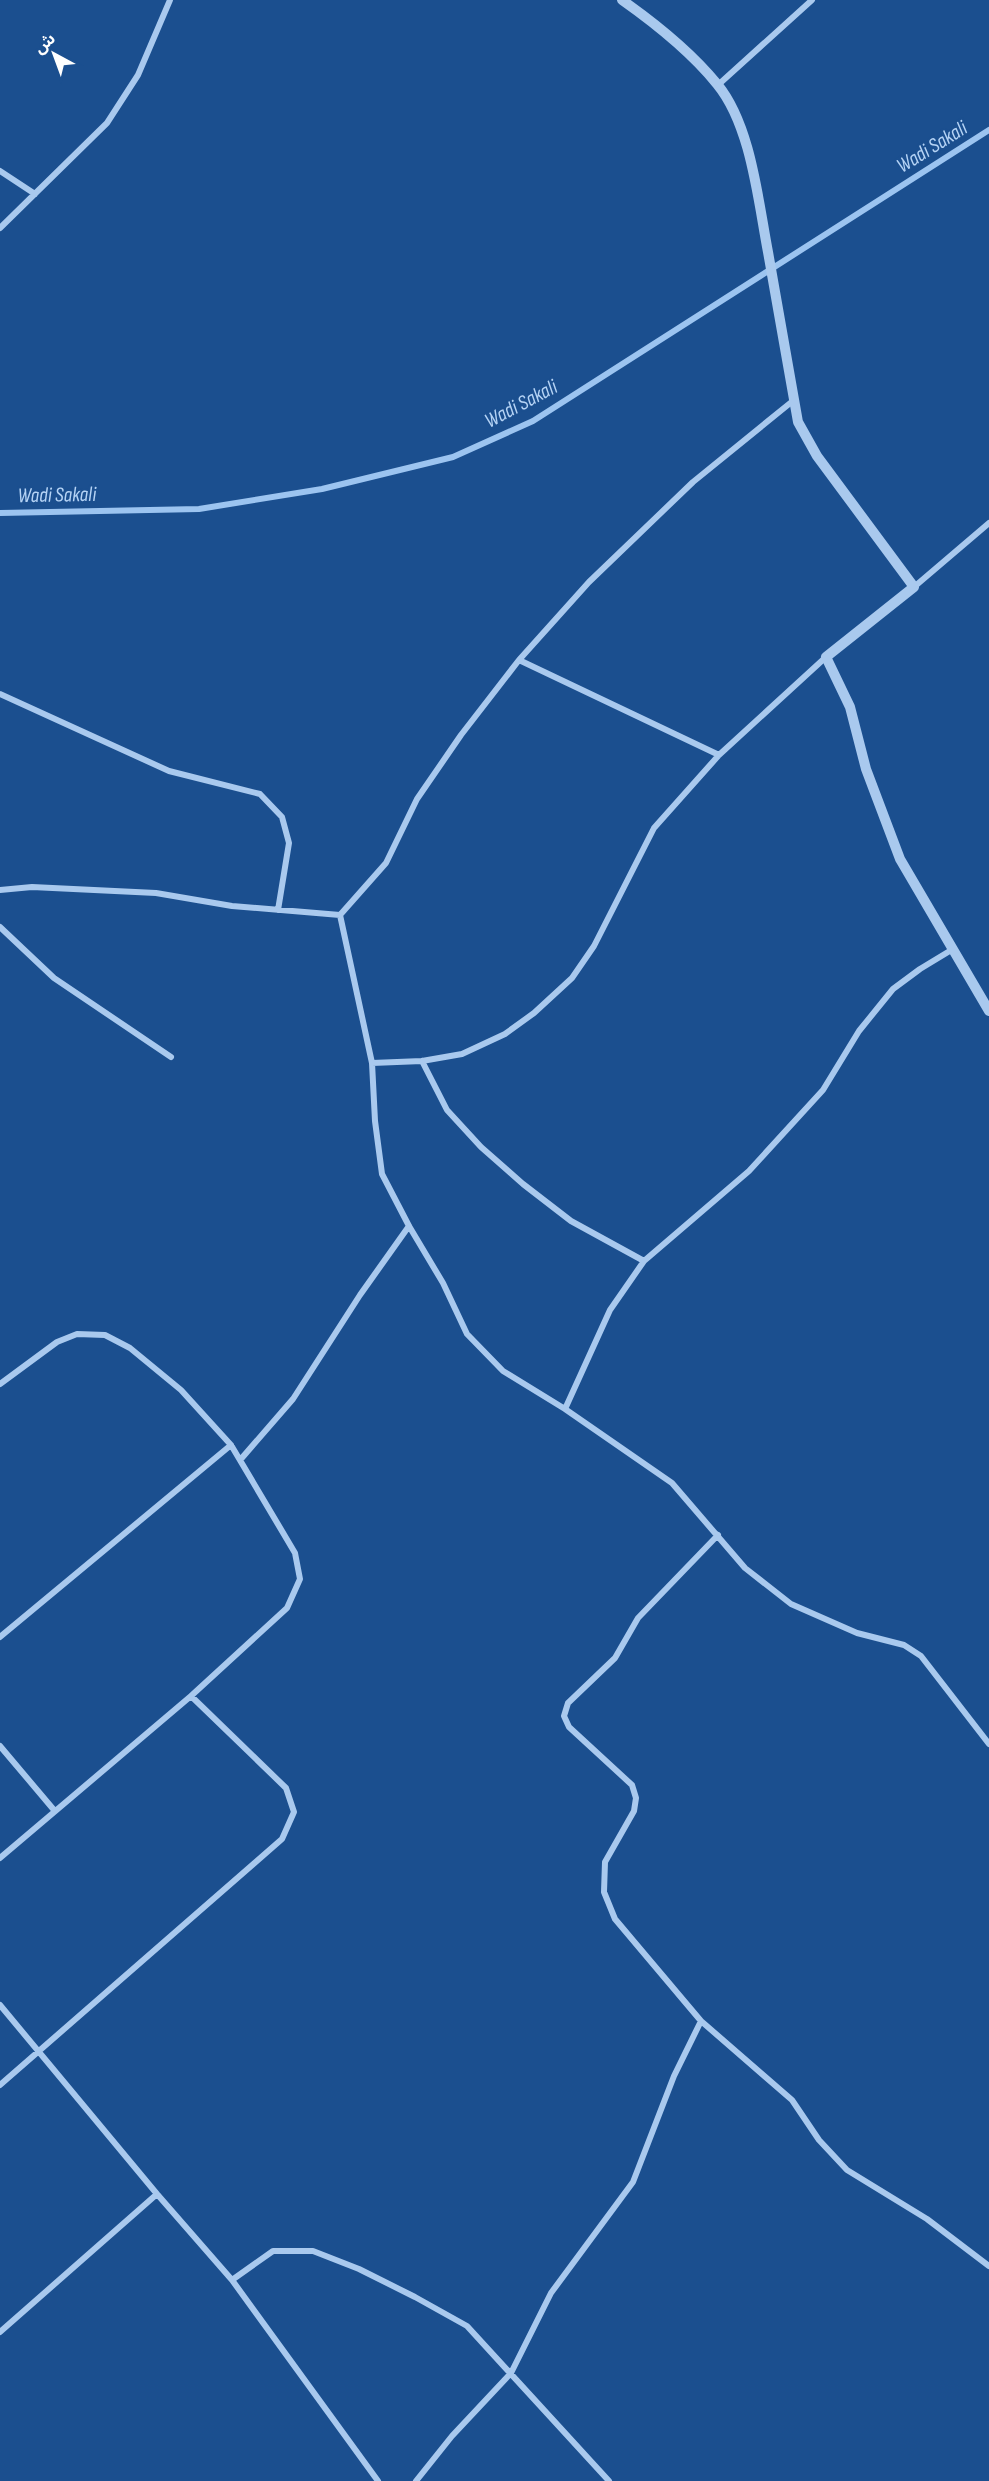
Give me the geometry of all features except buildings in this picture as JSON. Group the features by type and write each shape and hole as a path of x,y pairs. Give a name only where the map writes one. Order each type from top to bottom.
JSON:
{"street":[{"path":"0,228 107,123 138,75 170,0"},
{"path":"622,0 685,51 718,85 732,108 750,155 798,422 817,456 914,587"},
{"path":"718,85 812,0"},
{"path":"0,171 36,194"},
{"path":"340,915 386,863 417,798 461,735 519,660 589,582 693,482 794,400"},
{"path":"372,1063 422,1061 462,1054 504,1034 534,1013 572,978 594,946 654,828 719,755 826,657 914,587 989,523"},
{"path":"826,657 849,707 866,769 900,859 989,1011"},
{"path":"519,660 719,755"},
{"path":"0,694 169,771 260,794 282,817 289,843 278,910"},
{"path":"0,890 32,888 156,892 232,906 340,915"},
{"path":"340,915 372,1063 375,1121 382,1174 409,1226 443,1283 467,1334 503,1371 565,1409 672,1483 745,1568 791,1604 857,1633 904,1645 921,1656 989,1744"},
{"path":"0,927 54,978 171,1057"},
{"path":"565,1409 610,1310 644,1261 749,1171 823,1090 860,1032 893,989 952,949"},
{"path":"422,1061 447,1110 482,1147 523,1184 571,1221 644,1261"},
{"path":"241,1459 293,1399 360,1295 409,1226"},
{"path":"0,1384 57,1342 77,1334 105,1335 129,1348 181,1390 231,1444 295,1553 300,1579 287,1608 191,1696 0,1858"},
{"path":"0,1637 231,1444"},
{"path":"718,1535 638,1618 615,1658 568,1703 564,1716 569,1727 632,1785 636,1798 634,1810 605,1862 604,1892 615,1919 701,2021 792,2100 819,2140 848,2170 927,2219 989,2266"},
{"path":"0,2085 282,1839 294,1812 286,1788 191,1696"},
{"path":"0,1746 54,1810"},
{"path":"0,2005 157,2194 232,2280 378,2481"},
{"path":"416,2481 452,2436 511,2373 551,2293 633,2182 674,2076 701,2021"},
{"path":"0,2332 157,2194"},
{"path":"232,2280 273,2251 313,2251 359,2269 467,2326 609,2481"}],"waterway":[{"name":"Wadi Sakali","path":"0,513 199,509 322,489 453,457 533,421 989,130"}]}
